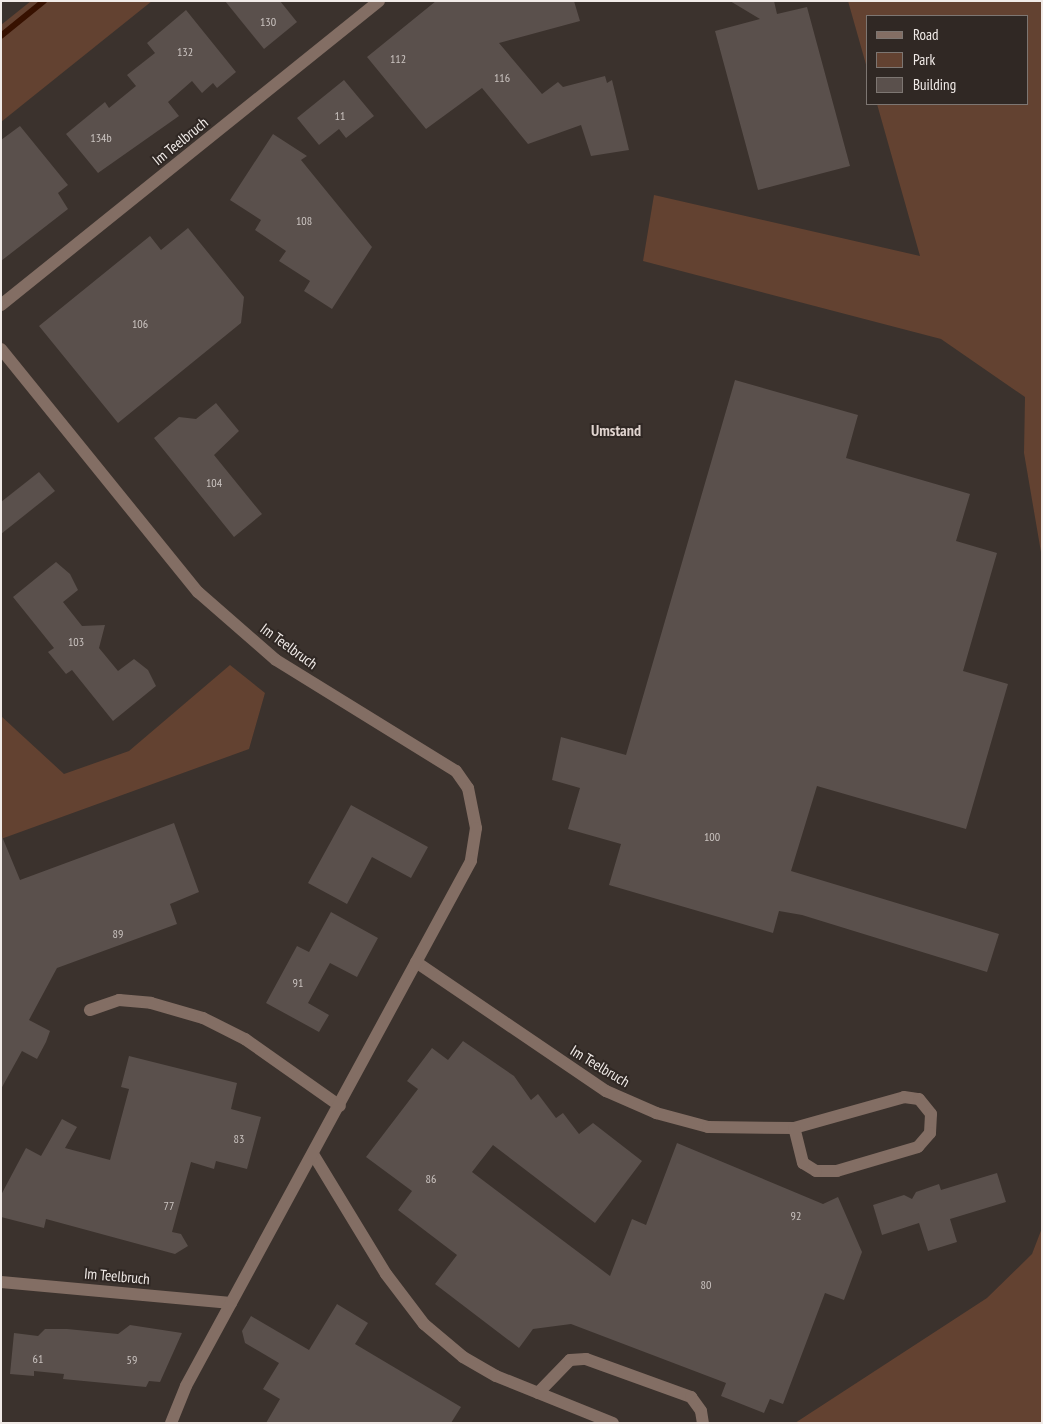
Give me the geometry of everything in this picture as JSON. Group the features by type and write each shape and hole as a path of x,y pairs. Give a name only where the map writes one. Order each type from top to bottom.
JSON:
{"street":[{"name":"Im Teelbruch","path":"1,305 379,1"},
{"name":"Im Teelbruch","path":"1,348 198,592 276,660 361,716 437,755 468,788 476,828 471,861 340,1106 231,1303 171,1423"},
{"name":"Im Teelbruch","path":"416,962 606,1092 708,1127 794,1128 904,1097 920,1099 931,1114 930,1133 918,1147 837,1171 816,1171 803,1163 794,1128"},
{"path":"90,1010 119,1000 151,1003 203,1018 245,1039 340,1106"},
{"path":"313,1154 386,1274 424,1324 463,1357 538,1393 613,1423"},
{"name":"Im Teelbruch","path":"1,1282 231,1303"},
{"path":"538,1393 570,1360 586,1359 691,1397 701,1410 703,1423"}],"green space":[{"path":"31,1 152,1 1,122 1,25"},
{"path":"848,1 1042,1 1042,558 1024,453 1025,397 941,339 643,261 654,195 920,256 877,105 1028,105 1028,15 866,15 866,64"},
{"path":"230,665 265,693 249,749 1,839 1,716 64,774 129,751"},
{"path":"1042,1228 1042,1423 795,1423 987,1298 1032,1254"}],"building":[{"path":"225,1 280,1 297,22 264,49"},
{"path":"436,1 574,1 580,21 499,43 542,94 558,82 563,87 605,76 607,83 612,80 629,150 591,156 581,125 528,144 482,88 426,129 367,57"},
{"path":"730,1 774,1 777,14 807,7 850,166 758,190 715,31 760,19"},
{"path":"186,10 236,72 217,88 213,83 202,93 192,81 168,102 179,116 98,173 66,134 105,102 109,108 136,86 127,75 155,53 147,43"},
{"path":"344,80 374,116 346,138 339,129 319,145 297,118"},
{"path":"20,126 68,185 58,193 68,209 1,261 1,140"},
{"path":"273,134 307,156 301,160 372,247 332,309 304,291 310,281 279,261 286,251 255,230 261,220 230,200"},
{"path":"188,228 244,297 241,323 118,423 39,326 150,236 161,250"},
{"path":"735,380 858,415 846,458 970,494 956,541 997,553 963,671 1008,684 966,829 817,786 791,871 999,934 987,972 802,915 779,911 773,933 609,885 621,844 568,829 580,788 552,780 561,737 626,755"},
{"path":"216,403 239,431 214,455 262,514 234,537 154,438 179,417 196,419"},
{"path":"39,472 55,491 1,534 1,502"},
{"path":"56,562 70,574 78,590 63,602 82,626 105,625 99,648 118,671 134,659 148,670 156,686 113,721 72,670 66,674 48,652 54,648 13,597"},
{"path":"351,805 428,847 411,878 372,857 347,904 308,883"},
{"path":"174,823 199,892 170,904 177,924 57,968 29,1020 50,1031 46,1042 37,1059 22,1051 1,1089 1,834 20,880"},
{"path":"331,912 378,938 357,977 330,963 308,1003 329,1015 319,1032 266,1003 297,946 309,952"},
{"path":"463,1041 514,1076 531,1100 538,1094 556,1118 563,1113 579,1134 593,1123 642,1161 595,1223 493,1145 472,1172 610,1276 632,1219 646,1225 677,1143 823,1204 838,1197 862,1252 844,1300 825,1293 783,1404 770,1399 764,1413 721,1396 726,1383 571,1324 533,1329 519,1348 435,1284 457,1255 398,1210 412,1191 366,1157 418,1089 407,1081 432,1048 448,1060"},
{"path":"129,1056 237,1083 231,1109 261,1117 247,1169 216,1161 214,1169 191,1162 172,1232 181,1234 188,1246 175,1254 46,1219 44,1228 1,1217 1,1195 26,1148 41,1156 62,1119 77,1127 65,1148 110,1160 129,1089 121,1087"},
{"path":"997,1173 1006,1202 950,1219 957,1242 928,1251 919,1223 882,1235 873,1205 904,1195 912,1199 916,1192 939,1184 941,1190"},
{"path":"337,1304 368,1323 355,1344 461,1407 451,1423 266,1423 280,1399 263,1389 279,1363 245,1343 242,1331 251,1316 309,1350"},
{"path":"130,1325 182,1333 160,1382 149,1381 146,1387 63,1379 64,1374 34,1371 34,1376 10,1374 14,1333 38,1336 45,1329 67,1329 118,1334"}],"waterway":[{"path":"1,36 44,1"}],"district":[{"name":"Umstand","path":"616,430"}]}
